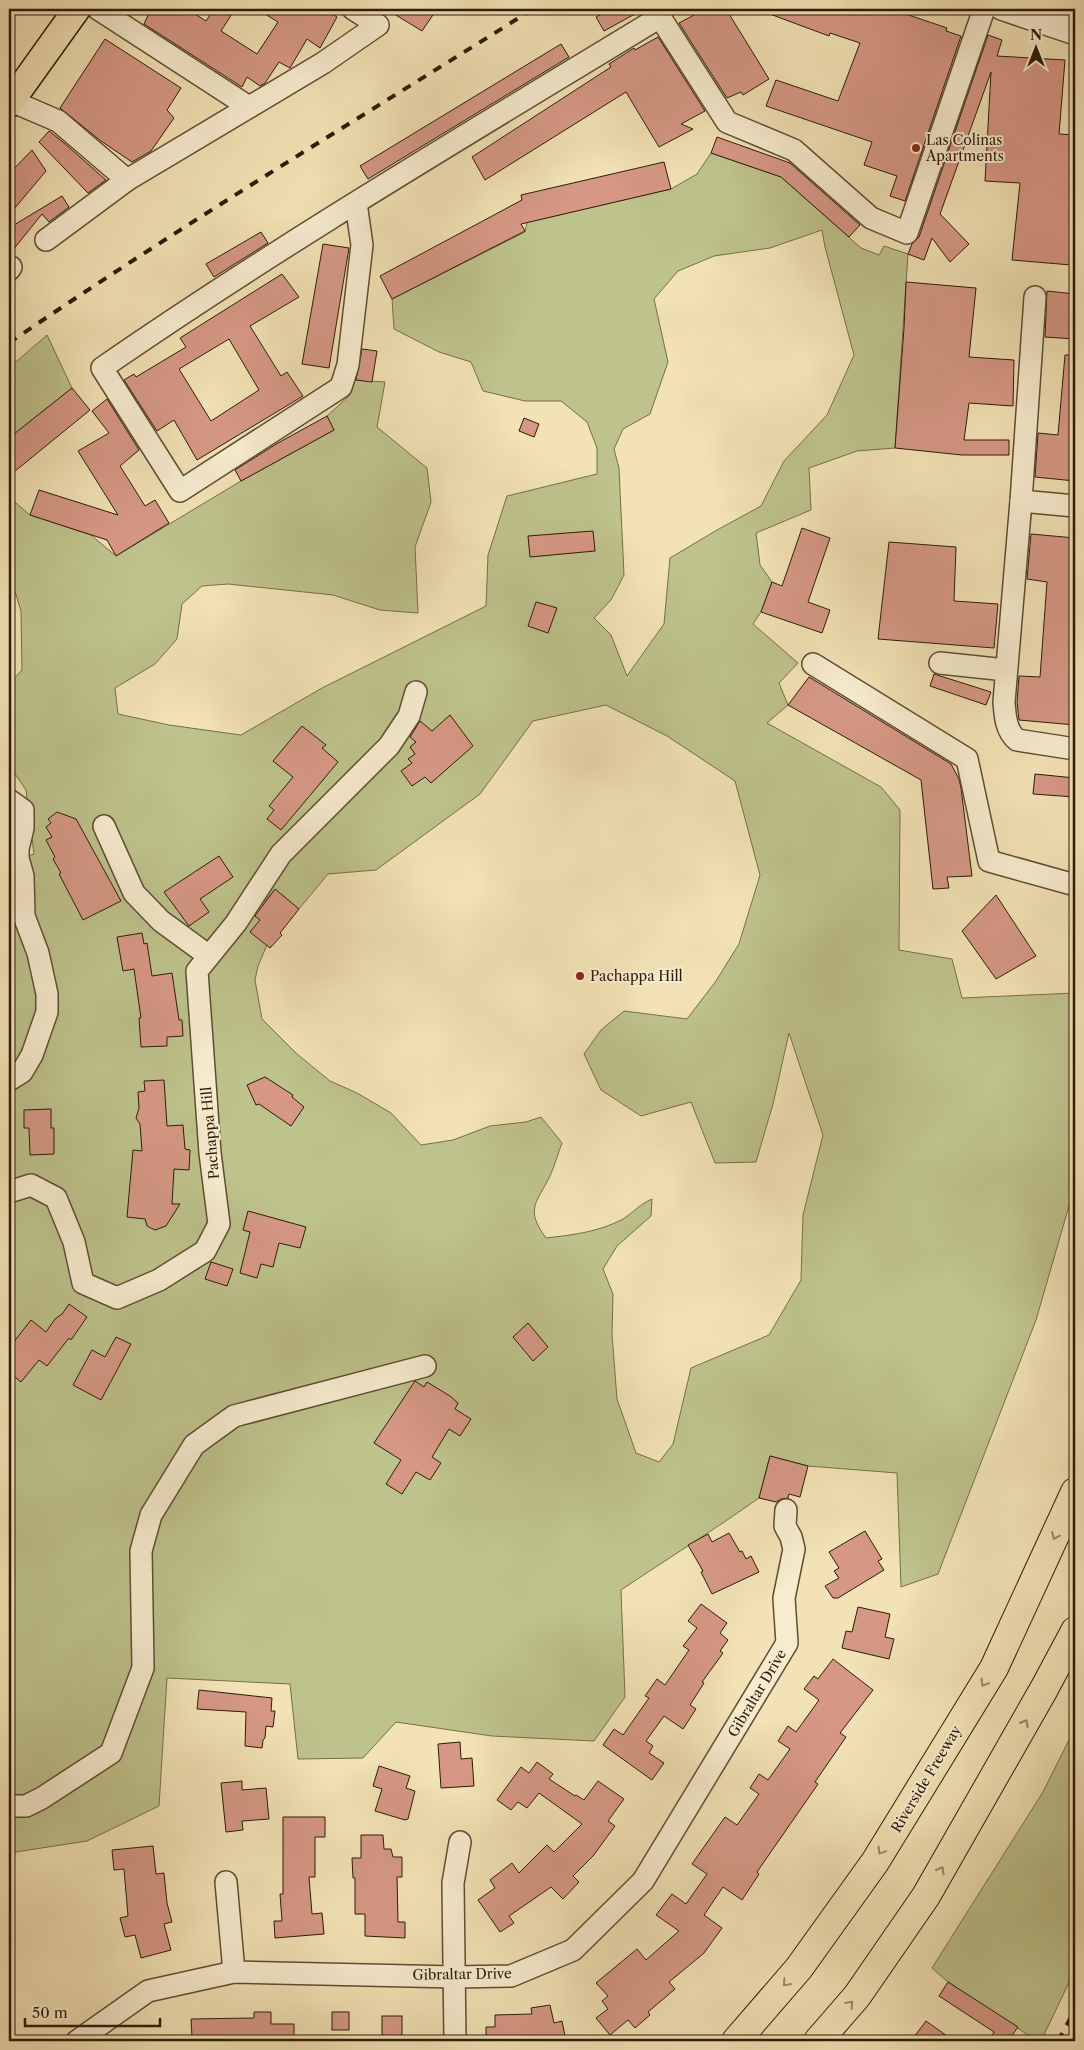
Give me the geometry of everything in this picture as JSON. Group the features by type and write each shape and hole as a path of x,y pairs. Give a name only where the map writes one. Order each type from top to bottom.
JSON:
{"highway":[{"name":"Riverside Freeway","path":"736,2041 799,1968 875,1862 994,1668 1075,1492"},
{"path":"818,2041 857,1996 926,1896 1044,1690 1075,1631"}],"main road":[{"path":"9,102 77,9"}],"street":[{"path":"98,9 249,107"},
{"path":"46,240 127,180 323,63 378,25 353,9"},
{"path":"356,203 362,246 348,365 341,387 180,491 102,368 160,328 356,203 665,13 727,122 794,150 871,218 907,233 984,9"},
{"path":"1001,9 1075,34"},
{"path":"1026,17 1075,11"},
{"path":"9,102 58,121 127,180"},
{"path":"1034,296 1021,501 1004,709 1006,721 1013,736 1023,742 1075,749"},
{"path":"1021,501 1075,506"},
{"path":"940,663 1006,670"},
{"path":"813,664 967,759 989,861 1075,886"},
{"name":"Pachappa Hill","path":"9,1192 31,1185 56,1198 74,1242 83,1282 117,1298 159,1280 205,1251 219,1224 210,1153 197,971 236,923 281,854 389,746 409,716 416,692"},
{"path":"9,800 23,810 23,828 18,848 18,858 23,876 24,916 38,953 48,994 47,1012 32,1055 22,1072 9,1080"},
{"path":"104,826 134,893 161,921 209,956"},
{"path":"9,1806 26,1806 42,1798 111,1753 144,1668 141,1551 151,1515 194,1445 234,1416 425,1366"},
{"name":"Gibraltar Drive","path":"78,2041 148,1991 234,1972 455,1977 511,1976 573,1950 643,1881 787,1644 784,1598 794,1550 791,1537 785,1526 786,1510"},
{"path":"456,2041 453,1883 460,1842"},
{"path":"226,1882 234,1972"}],"green space":[{"path":"711,153 781,177 861,248 879,255 884,246 908,254 895,448 857,451 809,468 811,510 756,533 760,565 772,582 761,612 753,624 798,663 779,683 788,705 767,723 881,787 900,810 899,950 952,959 962,998 1075,993 1075,1117 1071,1199 1036,1320 938,1574 901,1587 897,1473 808,1466 770,1456 759,1498 621,1590 625,1697 594,1741 492,1736 396,1722 363,1758 298,1759 290,1684 167,1678 159,1806 87,1841 9,1853 9,863 34,854 26,790 9,765 9,684 22,670 21,611 9,572 9,497 30,515 91,535 116,556 241,481 334,430 327,416 350,395 355,380 385,382 377,427 427,468 431,502 415,547 418,613 380,610 333,595 228,584 202,586 182,604 177,639 155,664 115,688 118,714 169,725 241,735 322,688 486,606 488,555 507,496 597,474 597,448 587,422 561,401 525,401 483,391 471,362 439,352 394,329 392,299 525,232 527,222 671,189 697,174","holes":["822,230 854,355 827,415 784,461 761,506 670,558 664,624 627,676 611,635 594,618 611,600 624,575 619,468 614,449 623,429 650,414 668,362 654,299 678,271 714,256 770,248","606,705 667,736 735,781 760,875 739,944 716,981 687,1019 624,1011 601,1030 584,1054 601,1090 641,1116 691,1102 715,1163 756,1162 773,1104 789,1033 823,1135 803,1215 801,1280 769,1335 691,1368 673,1444 659,1462 636,1453 617,1399 612,1335 613,1294 603,1269 617,1246 651,1216 652,1199 623,1219 604,1227 546,1238 536,1220 535,1207 552,1172 562,1143 541,1117 526,1122 490,1126 453,1140 421,1145 391,1113 357,1093 330,1081 297,1054 262,1019 255,980 258,966 267,945 260,920 254,914 275,889 299,909 328,874 376,870 480,794 533,721"]},
{"path":"47,335 72,388 9,438 9,368"},
{"path":"1075,1728 1075,1970 1041,2041 1037,2041 948,1982 932,1968 1043,1792"}],"building":[{"path":"151,9 187,9 206,21 214,9 235,9 221,31 257,54 278,22 257,9 324,9 337,17 320,48 307,39 290,68 279,62 265,83 260,86 247,77 242,87 144,24"},
{"path":"386,9 437,9 422,31"},
{"path":"611,9 644,9 604,31 596,17"},
{"path":"690,9 726,9 769,79 743,95 741,92 727,98 679,23 694,15"},
{"path":"760,9 891,9 947,28 946,31 961,36 905,201 890,196 897,176 864,165 872,142 766,106 776,80 838,101 860,43 830,33 829,36"},
{"path":"988,35 1002,40 997,56 1065,60 1059,134 1075,135 1075,203 1071,265 1012,260 1020,183 985,181 991,72 940,214 969,244 950,262 932,238 924,260 908,254 912,244 919,237"},
{"path":"658,37 705,111 681,124 693,129 659,147 626,92 485,180 472,157 611,67 609,64 634,48 635,50"},
{"path":"105,39 181,88 167,110 174,118 151,151 132,162 101,141 60,108"},
{"path":"561,44 569,57 368,179 360,166"},
{"path":"49,131 106,180 88,193 39,142"},
{"path":"717,137 790,163 860,225 849,237 781,177 711,153"},
{"path":"32,150 46,171 9,215 9,174"},
{"path":"664,162 671,189 521,224 525,231 392,299 380,276 522,200 521,195"},
{"path":"62,196 69,207 49,222 42,214 9,255 9,228"},
{"path":"261,232 268,243 214,277 206,264"},
{"path":"323,244 349,248 329,368 302,364"},
{"path":"282,274 299,297 250,326 281,376 287,372 303,396 197,460 174,420 157,431 124,380 134,374 136,377 186,347 180,338","holes":["229,339 259,390 211,421 179,369"]},
{"path":"906,282 976,288 969,357 1014,360 1013,406 969,403 964,440 1009,440 1009,455 962,455 895,448"},
{"path":"1047,291 1075,294 1075,339 1045,337"},
{"path":"362,349 377,351 372,382 356,380"},
{"path":"1065,355 1075,355 1075,481 1035,477 1038,433 1058,435"},
{"path":"72,388 90,410 9,476 9,438"},
{"path":"107,399 139,450 120,466 145,506 155,500 169,523 116,556 107,540 30,515 39,490 118,515 78,451 109,433 92,411"},
{"path":"327,416 334,430 241,481 235,470 278,443"},
{"path":"524,418 539,424 534,437 519,431"},
{"path":"802,528 830,538 808,602 830,610 822,633 761,612 772,582 782,586"},
{"path":"593,531 595,551 530,557 528,536"},
{"path":"1031,534 1075,538 1075,725 1019,720 1017,702 1019,676 1040,677 1047,582 1027,579"},
{"path":"889,542 956,547 954,601 998,604 994,648 878,639"},
{"path":"536,602 557,608 548,633 528,626"},
{"path":"934,674 991,692 986,705 930,686"},
{"path":"809,677 951,764 959,779 961,788 972,876 947,877 949,888 933,889 921,780 788,705"},
{"path":"450,715 473,746 431,783 425,777 412,786 401,771 412,763 408,759 415,754 410,747 416,742 410,737 420,721 432,731"},
{"path":"302,726 326,745 322,748 338,762 281,830 267,819 274,810 269,806 293,777 273,761"},
{"path":"1035,774 1075,778 1075,797 1033,794"},
{"path":"57,812 76,819 121,901 83,920 59,874 61,873 53,859 55,857 46,840 52,837 46,827 51,823 48,819"},
{"path":"219,856 233,877 200,899 209,912 189,926 164,892"},
{"path":"275,889 299,909 280,933 282,935 270,948 250,932 260,920 255,916"},
{"path":"996,895 1036,956 996,979 962,931"},
{"path":"142,933 144,944 147,943 152,976 172,973 179,1020 182,1020 183,1036 167,1037 167,1046 141,1047 139,1018 141,1018 134,969 123,971 117,937"},
{"path":"265,1077 293,1095 292,1097 304,1107 291,1126 259,1104 256,1105 247,1085"},
{"path":"164,1080 167,1126 183,1125 185,1149 190,1150 189,1170 174,1169 172,1204 180,1204 166,1226 155,1230 147,1226 145,1219 127,1217 133,1150 142,1151 140,1124 136,1118 139,1108 138,1092 145,1091 144,1081"},
{"path":"51,1109 51,1128 54,1128 54,1154 30,1155 29,1128 24,1128 24,1110"},
{"path":"248,1211 306,1227 300,1248 279,1243 273,1267 261,1264 257,1278 240,1273 250,1232 243,1230"},
{"path":"211,1262 233,1269 227,1286 205,1279"},
{"path":"69,1304 87,1317 71,1340 69,1338 47,1366 39,1360 21,1382 9,1372 9,1348 31,1320 46,1332"},
{"path":"528,1323 548,1347 533,1361 513,1337"},
{"path":"116,1337 131,1344 101,1400 73,1385 92,1350 105,1357"},
{"path":"415,1381 424,1387 427,1382 450,1396 458,1403 455,1409 471,1419 460,1436 449,1429 432,1457 441,1463 430,1480 416,1472 402,1494 386,1484 401,1460 374,1443"},
{"path":"770,1456 808,1466 800,1497 789,1494 788,1498 776,1502 759,1498"},
{"path":"865,1531 882,1559 878,1561 884,1570 838,1598 833,1598 825,1586 839,1578 834,1571 839,1568 829,1552"},
{"path":"729,1533 746,1559 751,1556 759,1572 712,1594 701,1572 703,1571 688,1545 708,1534 712,1542"},
{"path":"701,1604 727,1623 720,1633 728,1640 720,1651 723,1653 702,1682 704,1683 690,1705 696,1709 683,1729 664,1716 646,1741 653,1746 649,1753 664,1763 652,1780 603,1745 614,1729 623,1735 649,1698 645,1696 657,1679 665,1685 689,1650 683,1646 697,1628 688,1621"},
{"path":"858,1607 890,1614 885,1637 894,1639 889,1659 842,1648 846,1631 852,1632"},
{"path":"833,1659 873,1690 840,1733 846,1737 815,1782 818,1784 757,1872 759,1874 742,1900 723,1887 704,1915 722,1928 704,1953 669,1982 675,1989 648,2012 650,2015 635,2028 628,2020 610,2035 596,2018 608,2009 602,2001 608,1996 596,1983 637,1949 646,1960 679,1931 656,1915 672,1894 686,1904 707,1874 692,1864 725,1817 737,1825 759,1794 750,1788 759,1774 768,1780 790,1749 778,1741 788,1726 796,1732 819,1700 804,1689 814,1676 818,1679"},
{"path":"199,1690 272,1698 271,1711 275,1711 273,1727 266,1726 262,1748 245,1746 246,1712 197,1709"},
{"path":"460,1742 461,1759 472,1758 474,1786 441,1788 438,1744"},
{"path":"537,1762 553,1774 549,1779 584,1800 598,1781 624,1799 608,1821 615,1826 593,1856 573,1876 579,1882 563,1899 551,1887 509,1916 514,1923 500,1932 478,1900 495,1888 490,1880 512,1863 519,1873 547,1845 554,1852 582,1824 539,1793 527,1808 518,1802 511,1810 497,1800 521,1767 529,1773"},
{"path":"379,1766 410,1776 406,1788 415,1791 408,1819 405,1820 375,1811 382,1789 373,1786"},
{"path":"242,1781 242,1790 266,1788 269,1819 242,1821 243,1830 226,1832 221,1783"},
{"path":"283,1817 325,1817 325,1837 315,1837 315,1877 309,1877 312,1914 322,1913 324,1934 275,1938 274,1921 282,1921 280,1894 283,1894"},
{"path":"361,1835 383,1835 384,1849 391,1849 393,1857 402,1857 402,1877 397,1877 398,1922 405,1922 405,1938 365,1936 365,1914 355,1914 355,1878 353,1878 352,1858 361,1858"},
{"path":"153,1846 156,1874 164,1873 167,1903 172,1922 164,1924 171,1950 141,1958 135,1935 125,1937 120,1918 128,1916 124,1869 114,1870 112,1850"},
{"path":"948,1982 1018,2027 1008,2041 989,2041 994,2032 939,1996"},
{"path":"550,2005 554,2023 562,2021 566,2041 486,2041 486,2027 495,2027 495,2015 532,2014 531,2008"},
{"path":"254,2012 271,2012 271,2024 294,2024 294,2041 213,2041 213,2037 192,2037 191,2019 254,2018"},
{"path":"332,2012 349,2012 349,2030 332,2030"},
{"path":"382,2016 402,2016 402,2041 382,2041"},
{"path":"926,2021 954,2041 911,2041"}],"railway":[{"path":"9,343 138,257 533,9"},
{"path":"1058,2041 1075,2010"}],"place":[{"name":"Las Colinas Apartments","path":"916,148"},
{"name":"Pachappa Hill","path":"580,976"}]}
